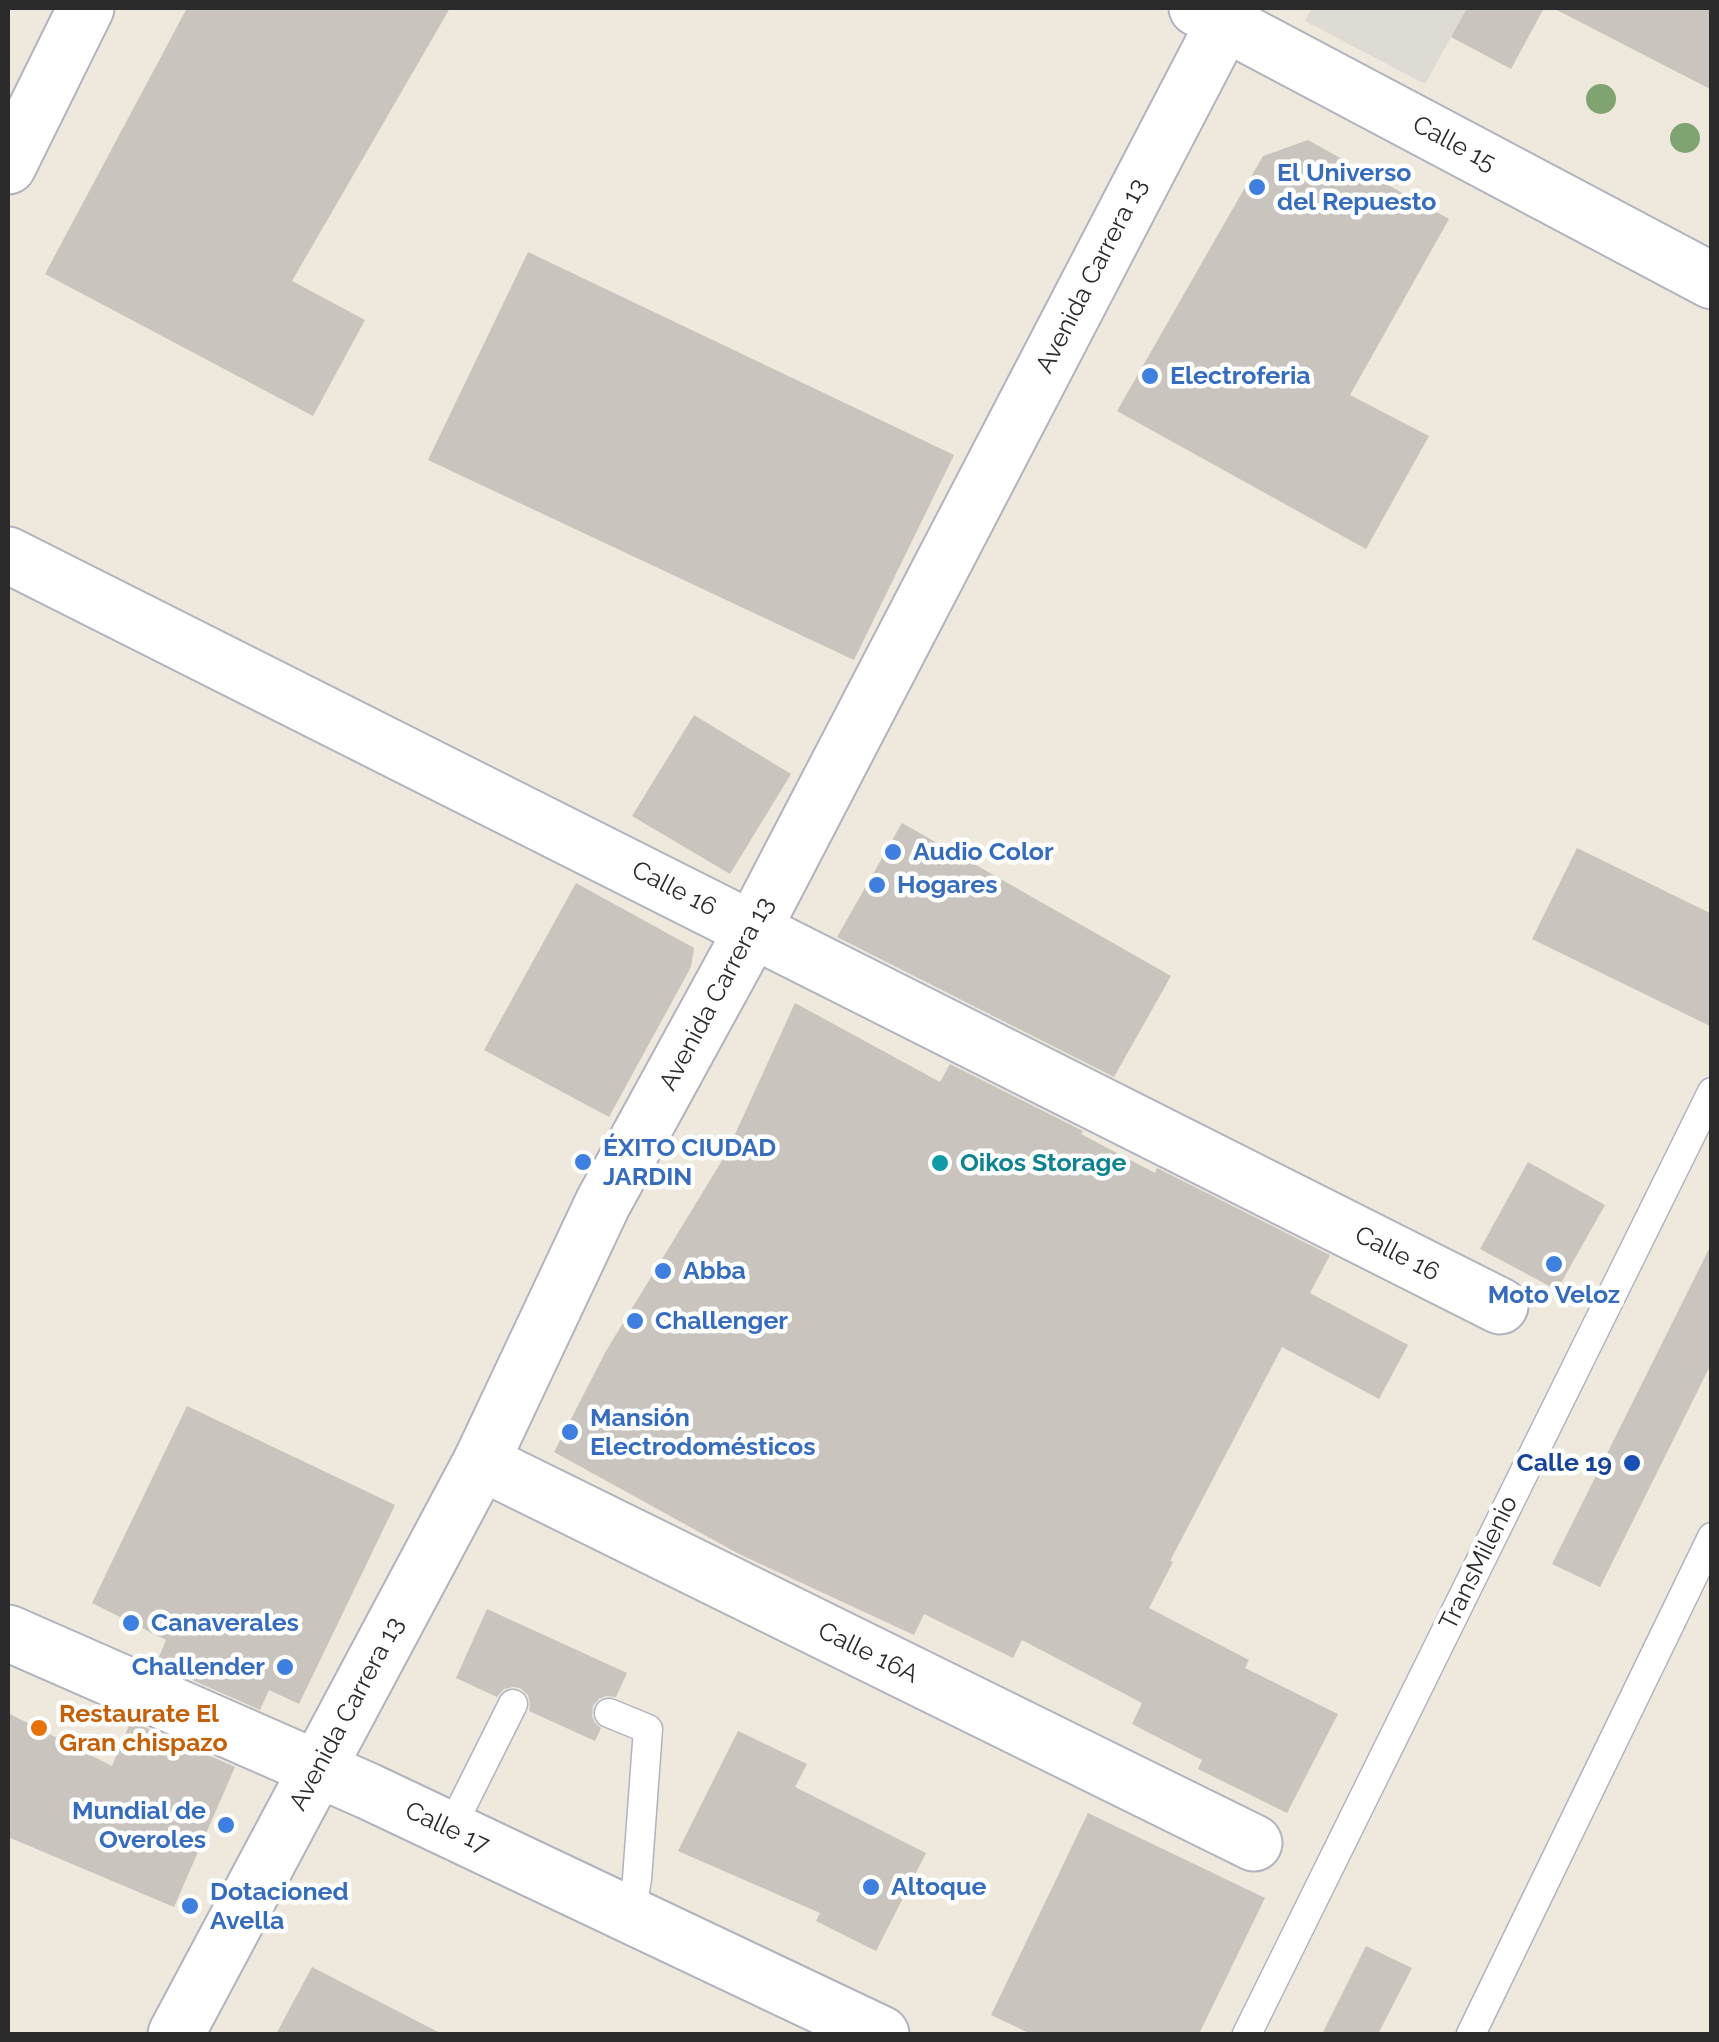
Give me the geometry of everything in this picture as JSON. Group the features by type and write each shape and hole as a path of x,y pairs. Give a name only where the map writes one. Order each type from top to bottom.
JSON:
{"street":[{"path":"8,166 86,8"},
{"name":"Calle 15","path":"1218,12 1712,281"},
{"name":"Avenida Carrera 13","path":"176,2034 481,1462 603,1203 753,929 1218,12"},
{"name":"Calle 16","path":"8,555 1500,1306"},
{"name":"Calle 16A","path":"481,1462 1254,1844"},
{"name":"Calle 17","path":"8,1633 318,1768 881,2034"}],"lane":[{"name":"TransMilenio","path":"1248,2034 1712,1092"},
{"path":"1471,2034 1712,1537"},
{"path":"450,1830 513,1704"},
{"path":"609,1713 648,1729 631,1916"}],"shaded area":[{"path":"1312,8 1467,8 1425,84 1305,21"}],"building":[{"path":"187,8 450,8 292,281 365,320 313,416 45,274"},
{"path":"1467,8 1544,8 1511,69 1451,37"},
{"path":"1553,8 1712,8 1712,90"},
{"path":"1308,140 1449,219 1350,395 1429,436 1366,549 1117,411 1263,156"},
{"path":"528,252 954,455 854,660 428,460"},
{"path":"694,715 791,774 730,874 632,816"},
{"path":"902,823 1171,976 1114,1077 837,937"},
{"path":"1577,848 1712,914 1712,1027 1532,939"},
{"path":"576,883 694,948 691,967 609,1117 484,1050"},
{"path":"795,1003 940,1082 950,1064 1083,1131 1081,1134 1155,1173 1157,1168 1330,1255 1310,1293 1408,1345 1379,1399 1282,1347 1149,1608 1249,1660 1245,1668 1338,1714 1287,1813 1198,1769 1202,1760 1132,1724 1142,1703 1022,1640 1013,1658 924,1614 914,1635 739,1554 554,1452 606,1351 726,1154"},
{"path":"1528,1162 1605,1205 1557,1290 1480,1249"},
{"name":"Calle 19","path":"1712,1243 1712,1362 1600,1587 1552,1564"},
{"path":"187,1406 395,1505 299,1704 269,1690 260,1710 156,1664 166,1640 92,1603"},
{"path":"487,1609 627,1673 616,1697 606,1696 593,1706 592,1716 601,1728 595,1741 529,1711 528,1695 520,1688 504,1689 497,1697 456,1678"},
{"path":"8,1713 112,1766 131,1721 235,1767 174,1907 8,1837"},
{"path":"738,1731 807,1764 795,1787 926,1853 876,1951 816,1921 820,1913 678,1851"},
{"path":"1088,1813 1265,1898 1199,2034 1031,2034 991,2015"},
{"path":"1366,1946 1412,1968 1378,2034 1322,2034"},
{"path":"312,1967 442,2034 276,2034"}],"place":[{"name":"El Universo del Repuesto","path":"1257,187"},
{"name":"Electroferia","path":"1150,376"},
{"name":"Audio Color","path":"893,852"},
{"name":"Hogares","path":"877,885"},
{"name":"ÉXITO CIUDAD JARDIN","path":"583,1162"},
{"name":"Oikos Storage","path":"940,1163"},
{"name":"Moto Veloz","path":"1554,1264"},
{"name":"Abba","path":"663,1271"},
{"name":"Challenger","path":"635,1321"},
{"name":"Mansión Electrodomésticos","path":"570,1432"},
{"name":"Calle 19","path":"1632,1463"},
{"name":"Canaverales","path":"131,1623"},
{"name":"Challender","path":"285,1667"},
{"name":"Restaurate El Gran chispazo","path":"39,1728"},
{"name":"Mundial de Overoles","path":"226,1825"},
{"name":"Altoque","path":"871,1887"},
{"name":"Dotacioned Avella","path":"190,1906"}]}
